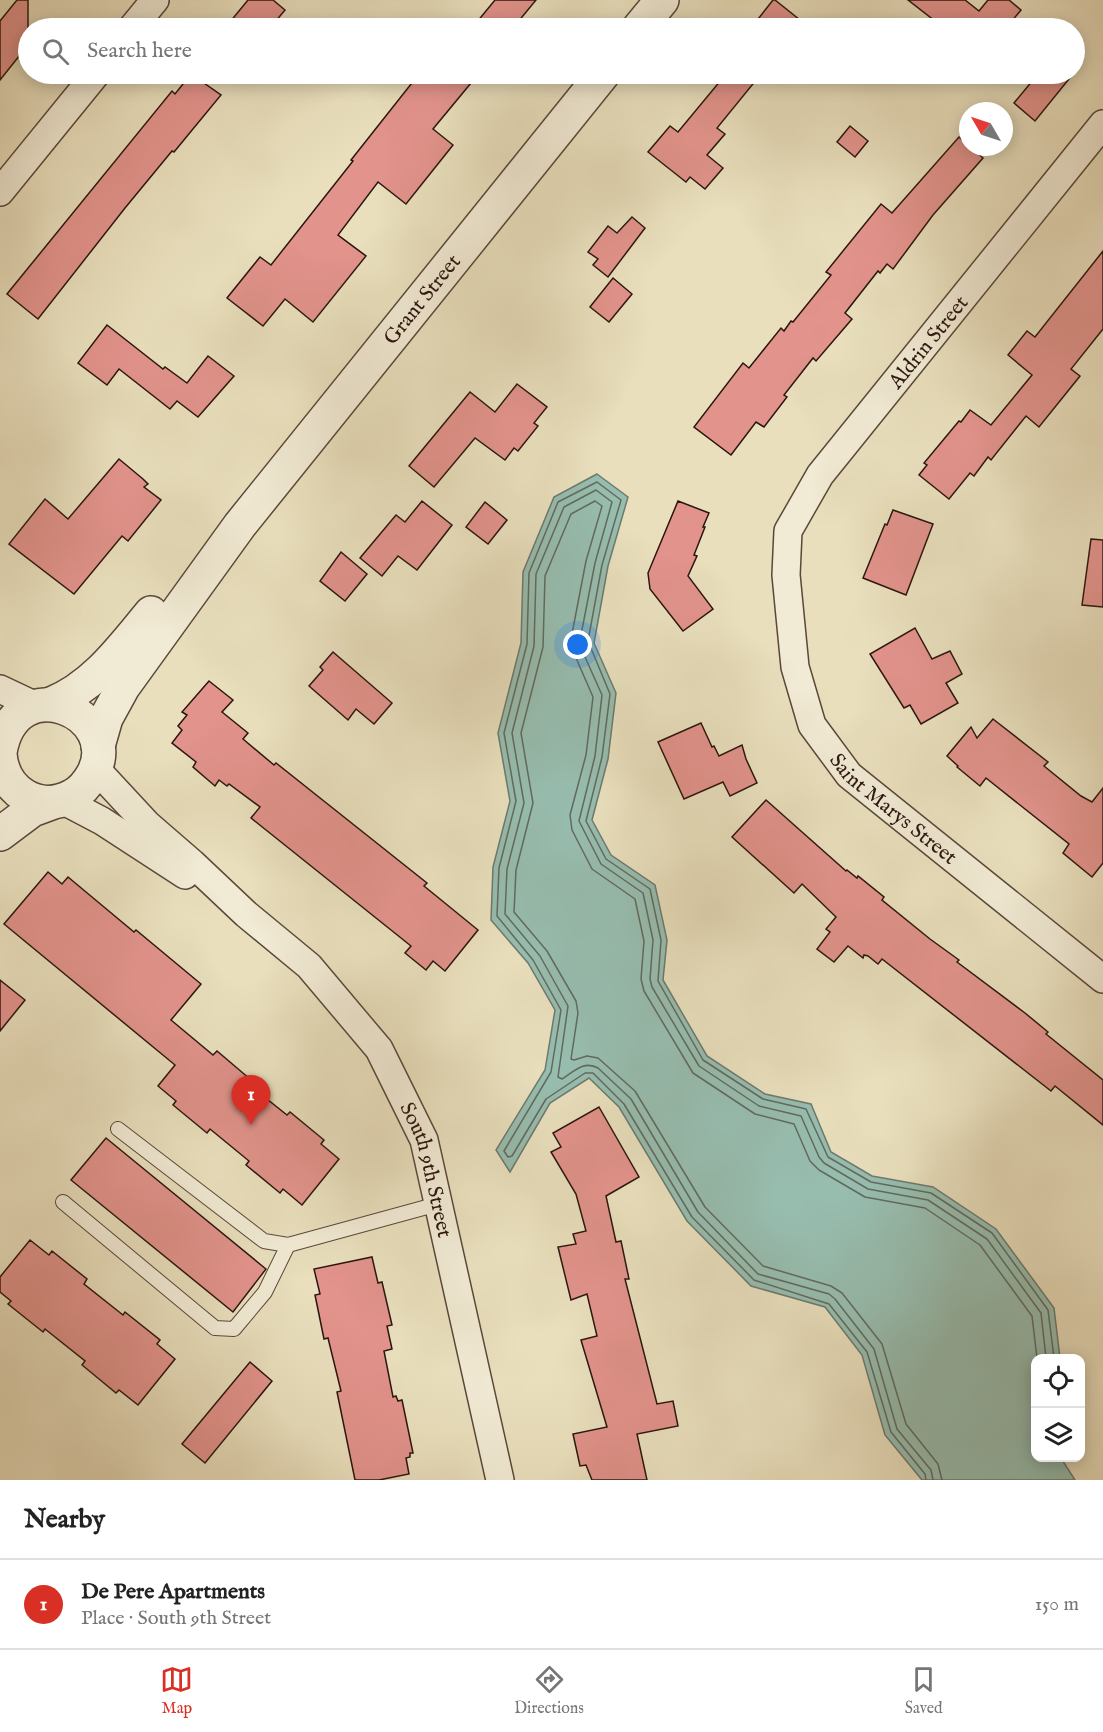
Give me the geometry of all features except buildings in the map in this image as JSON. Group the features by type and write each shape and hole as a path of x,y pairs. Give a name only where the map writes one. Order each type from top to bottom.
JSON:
{"street":[{"path":"140,18 155,0"},
{"path":"647,18 662,0"},
{"path":"0,192 88,84"},
{"name":"Grant Street","path":"0,834 32,810 78,794 83,788 97,758 106,718 123,687 240,525 595,84"},
{"name":"Aldrin Street","path":"786,575 788,531 820,475 1103,124"},
{"name":"Grant Street","path":"57,802 37,802 19,792 5,777 0,765 0,753 3,736 12,721 23,712 79,690 106,666 162,599 240,525"},
{"name":"Saint Marys Street","path":"786,575 795,667 812,725 849,775 1103,979"},
{"path":"0,689 43,705 63,706 83,718 93,731 97,758"},
{"name":"South 9th Street","path":"97,758 141,818 246,914 309,966 379,1049 424,1140 500,1480"},
{"name":"South 9th Street","path":"57,802 102,821 246,914"}],"lane":[{"path":"118,1128 264,1241 288,1245 438,1204"},
{"path":"63,1202 215,1328 234,1329 265,1292 288,1245"}],"water":[{"path":"597,474 628,497 608,566 594,643 616,693 608,759 592,820 611,855 655,885 667,940 663,980 707,1056 765,1094 811,1104 831,1152 872,1176 933,1187 996,1229 1054,1308 1060,1354 1031,1354 1031,1462 1064,1462 1075,1480 922,1480 885,1435 862,1355 825,1307 751,1286 687,1221 619,1107 589,1078 550,1103 510,1172 496,1150 545,1070 555,1010 528,963 491,920 493,867 510,801 498,733 521,643 523,572 554,497"}],"place":[{"name":"De Pere Apartments","path":"251,1125"}]}
